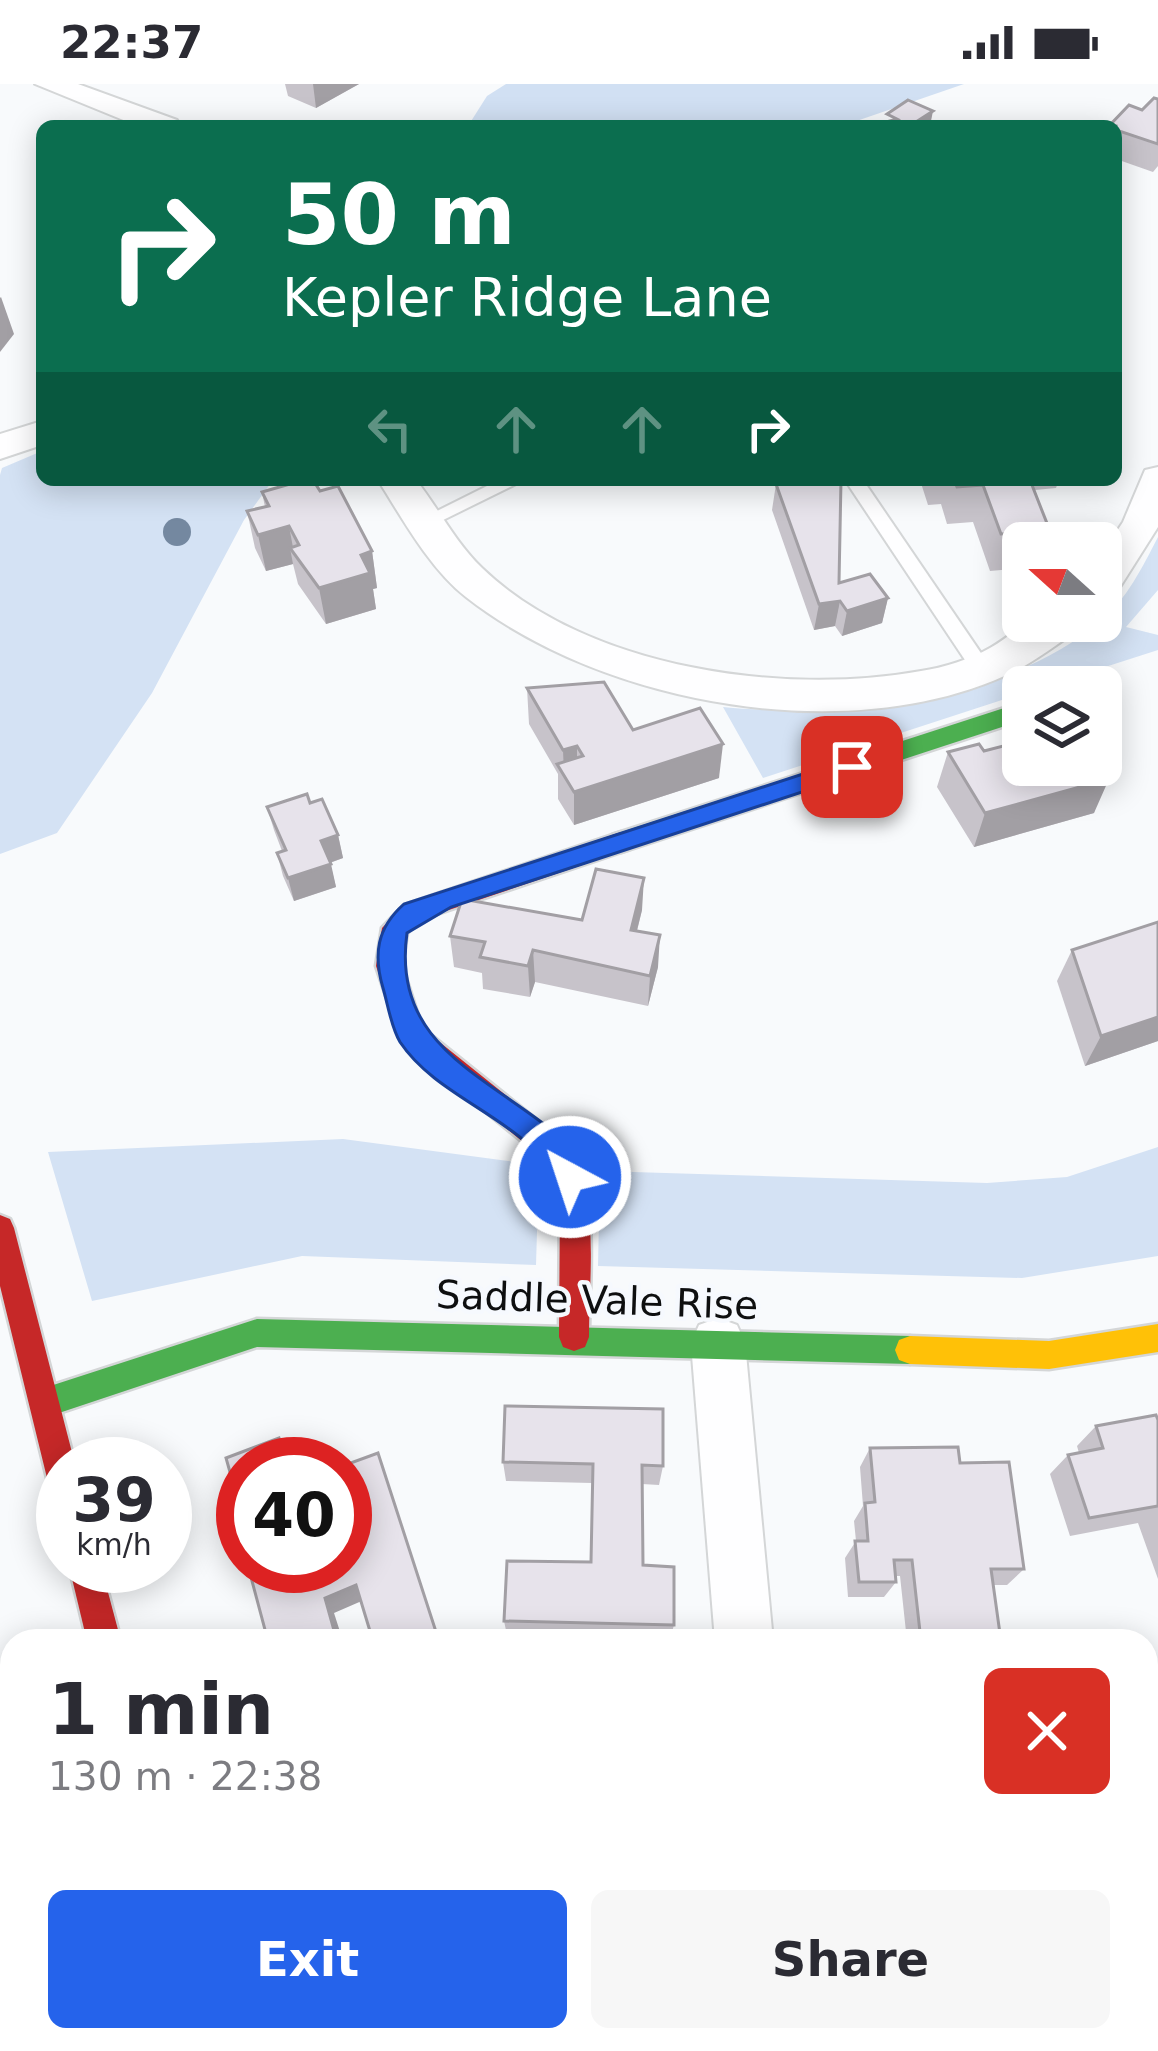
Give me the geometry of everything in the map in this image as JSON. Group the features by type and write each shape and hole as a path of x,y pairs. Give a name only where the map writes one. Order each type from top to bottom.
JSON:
{"street":[{"path":"50,84 149,120"},
{"path":"0,447 36,435"},
{"path":"1122,553 1141,524 1158,479"},
{"path":"400,486 459,570 525,619 622,666 665,678 766,693 864,692 980,667 1025,642"},
{"path":"574,1336 574,1198 563,1158 411,1035 389,966 395,928 413,912 443,899 1002,718"},
{"path":"0,1228 53,1437"},
{"name":"Saddle Vale Rise","path":"44,1402 173,1355 257,1334 574,1336 1049,1355 1158,1338"},
{"path":"718,1343 743,1629"},
{"path":"92,1593 101,1629"}],"lane":[{"path":"424,522 502,486"},
{"path":"858,486 980,667"}],"shaded area":[{"path":"506,84 964,84 859,120 472,120 487,96"},
{"path":"36,454 36,486 269,486 244,520 152,693 57,833 0,854 0,475 2,468"},
{"path":"1158,537 1158,590 1126,627 1158,635 1158,650 1108,666 1027,666 1071,642 1122,642 1122,599"},
{"path":"1002,676 1002,700 763,778 723,707 871,707"},
{"path":"343,1139 539,1165 536,1265 302,1256 92,1301 48,1152"},
{"path":"1158,1147 1158,1256 1022,1278 598,1266 600,1171 987,1183 1067,1177"}],"building":[{"path":"1158,99 1158,144 1122,132 1122,120 1115,120 1129,105 1142,110"},
{"path":"908,100 933,111 919,120 894,120 897,119 887,114"},
{"path":"283,486 317,486 320,491 338,486 372,551 361,555 370,573 319,588 290,548 299,545 289,526 258,535 247,511 269,506 262,492"},
{"path":"777,486 841,486 839,583 870,574 888,598 847,611 840,601 819,604"},
{"path":"983,486 1032,486 1046,522 1002,522 1002,534"},
{"path":"604,682 633,730 700,708 723,744 574,792 557,764 583,756 577,746 563,750 527,688"},
{"path":"979,744 984,751 1002,746 1002,786 1083,786 985,813 948,752"},
{"path":"307,794 310,803 322,799 338,835 321,841 331,864 288,878 277,853 286,850 267,807"},
{"path":"596,869 644,878 631,930 660,935 650,976 533,950 528,966 480,957 485,942 450,936 462,899 582,920"},
{"path":"1158,922 1158,1017 1101,1036 1072,950"},
{"path":"505,1406 663,1409 663,1466 642,1465 643,1565 674,1567 674,1625 504,1621 507,1561 591,1562 593,1464 503,1462"},
{"path":"1156,1415 1158,1506 1089,1518 1068,1455 1103,1448 1096,1426"},
{"path":"958,1447 960,1463 1009,1462 1024,1569 991,1569 999,1629 920,1629 912,1560 894,1560 896,1582 859,1582 855,1541 868,1541 865,1503 875,1502 870,1448"},
{"path":"378,1453 435,1629 369,1629 358,1593 372,1593 372,1455"},
{"path":"255,1593 337,1593 325,1598 334,1629 265,1629"}],"traffic: fast":[{"path":"621,842 1002,718"},
{"path":"44,1403 257,1333 910,1350"}],"traffic: slow":[{"path":"910,1350 1049,1355 1158,1338"}],"traffic: jam":[{"path":"574,1337 574,1198 563,1158 411,1035 389,966 395,928 413,912 621,842"},
{"path":"0,1228 53,1437"},
{"path":"92,1593 101,1629"}],"route":[{"path":"570,1177 563,1158 547,1142 424,1052 411,1035 389,966 388,946 395,928 413,912 443,899 852,767"}]}
